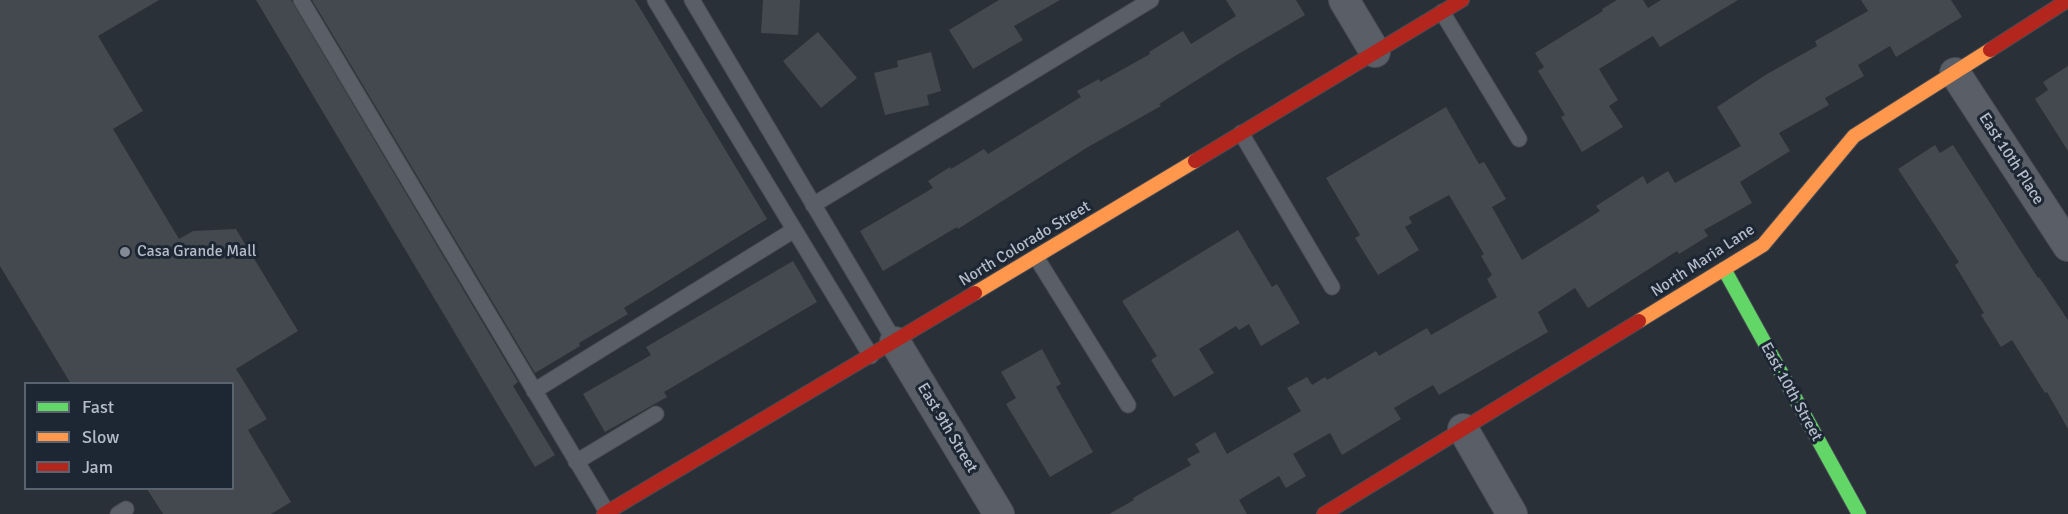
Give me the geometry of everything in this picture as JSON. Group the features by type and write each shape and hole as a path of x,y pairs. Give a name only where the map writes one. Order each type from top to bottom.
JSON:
{"street":[{"path":"1344,0 1375,52"},
{"name":"North Colorado Street","path":"606,513 1462,0"},
{"name":"North Maria Lane","path":"1324,514 1764,245 1854,136 2068,0"},
{"name":"East 10th Place","path":"1954,73 2068,246"},
{"name":"East 10th Street","path":"1724,269 1859,514"},
{"name":"East 9th Street","path":"883,349 999,514"},
{"path":"1463,429 1512,514"}],"lane":[{"path":"301,0 606,513"},
{"path":"654,0 794,230 883,349"},
{"path":"692,0 813,205 883,349"},
{"path":"813,205 1150,0"},
{"path":"1442,12 1519,139"},
{"path":"1240,133 1332,286"},
{"path":"534,391 794,230"},
{"path":"1036,256 1128,405"},
{"path":"576,462 656,414"}],"building":[{"name":"Casa Grande Mall","path":"0,0 159,0 98,36 143,111 113,129 179,239 193,231 236,229 298,331 236,369 267,419 248,430 291,502 271,514 163,514 148,490 234,490 234,382 70,382 0,266"},
{"path":"256,0 291,0 518,382 513,386 555,455 535,467"},
{"path":"312,0 635,0 767,219 624,308 628,314 535,373"},
{"path":"763,0 800,0 798,35 761,33"},
{"path":"999,0 1060,0 1014,26 1023,40 973,69 949,30"},
{"path":"1226,0 1296,0 1305,15 1159,104 1161,106 1088,147 958,229 957,227 883,271 860,231 933,188 928,181 950,167 951,169 984,149 988,154 1081,97 1077,91 1099,79 1100,82 1150,54 1149,52 1183,31 1191,44 1236,16"},
{"path":"1617,0 1643,0 1648,8 1661,0 1738,0 1660,47 1653,36 1599,69 1618,100 1609,106 1623,127 1582,152 1561,117 1565,115 1538,71 1544,67 1535,53"},
{"path":"1861,0 1951,0 1962,17 1896,57 1890,46 1858,65 1864,76 1825,98 1829,105 1779,133 1790,151 1740,182 1752,203 1704,230 1708,236 1679,254 1677,251 1588,308 1575,288 1538,312 1548,332 1439,395 1433,385 1394,408 1401,419 1342,455 1330,433 1293,454 1306,476 1286,488 1279,476 1239,500 1247,514 1109,514 1191,465 1187,459 1200,452 1195,444 1215,432 1227,454 1301,411 1287,388 1307,377 1312,385 1325,377 1327,380 1376,351 1379,356 1427,328 1431,335 1497,297 1487,279 1492,275 1481,256 1484,254 1449,195 1409,217 1412,223 1405,227 1419,250 1378,275 1355,238 1360,235 1326,178 1446,107 1479,164 1484,162 1506,199 1492,207 1522,260 1600,211 1596,206 1643,176 1647,184 1668,171 1675,183 1741,146 1717,107 1767,74 1817,46 1815,41 1868,11"},
{"path":"818,32 857,78 821,108 783,61"},
{"path":"931,52 941,91 927,95 929,105 885,115 874,73 898,67 897,61"},
{"path":"2068,66 2068,151 2035,99 2048,90 2043,82"},
{"path":"1935,145 1940,153 1953,145 2038,278 2068,320 2068,429 2047,392 2045,393 2012,340 2001,347 1981,315 1984,313 1955,265 1959,262 1898,169"},
{"path":"1238,230 1272,287 1277,284 1300,323 1261,346 1249,324 1239,330 1236,326 1199,349 1214,373 1174,397 1151,360 1157,356 1122,301"},
{"path":"793,261 817,302 664,392 667,397 605,432 583,394 651,355 646,347"},
{"path":"1042,349 1061,384 1056,387 1093,452 1050,477 1006,404 1016,398 1001,372"}],"traffic: fast":[{"path":"1724,269 1859,514"}],"traffic: slow":[{"path":"1639,321 1763,245 1854,136 1990,50"},
{"path":"975,293 1195,161"}],"traffic: jam":[{"path":"1195,161 1462,0"},
{"path":"1990,50 2068,0"},
{"path":"604,514 975,293"},
{"path":"1324,514 1639,321"}],"place":[{"name":"Casa Grande Mall","path":"125,252"}]}
